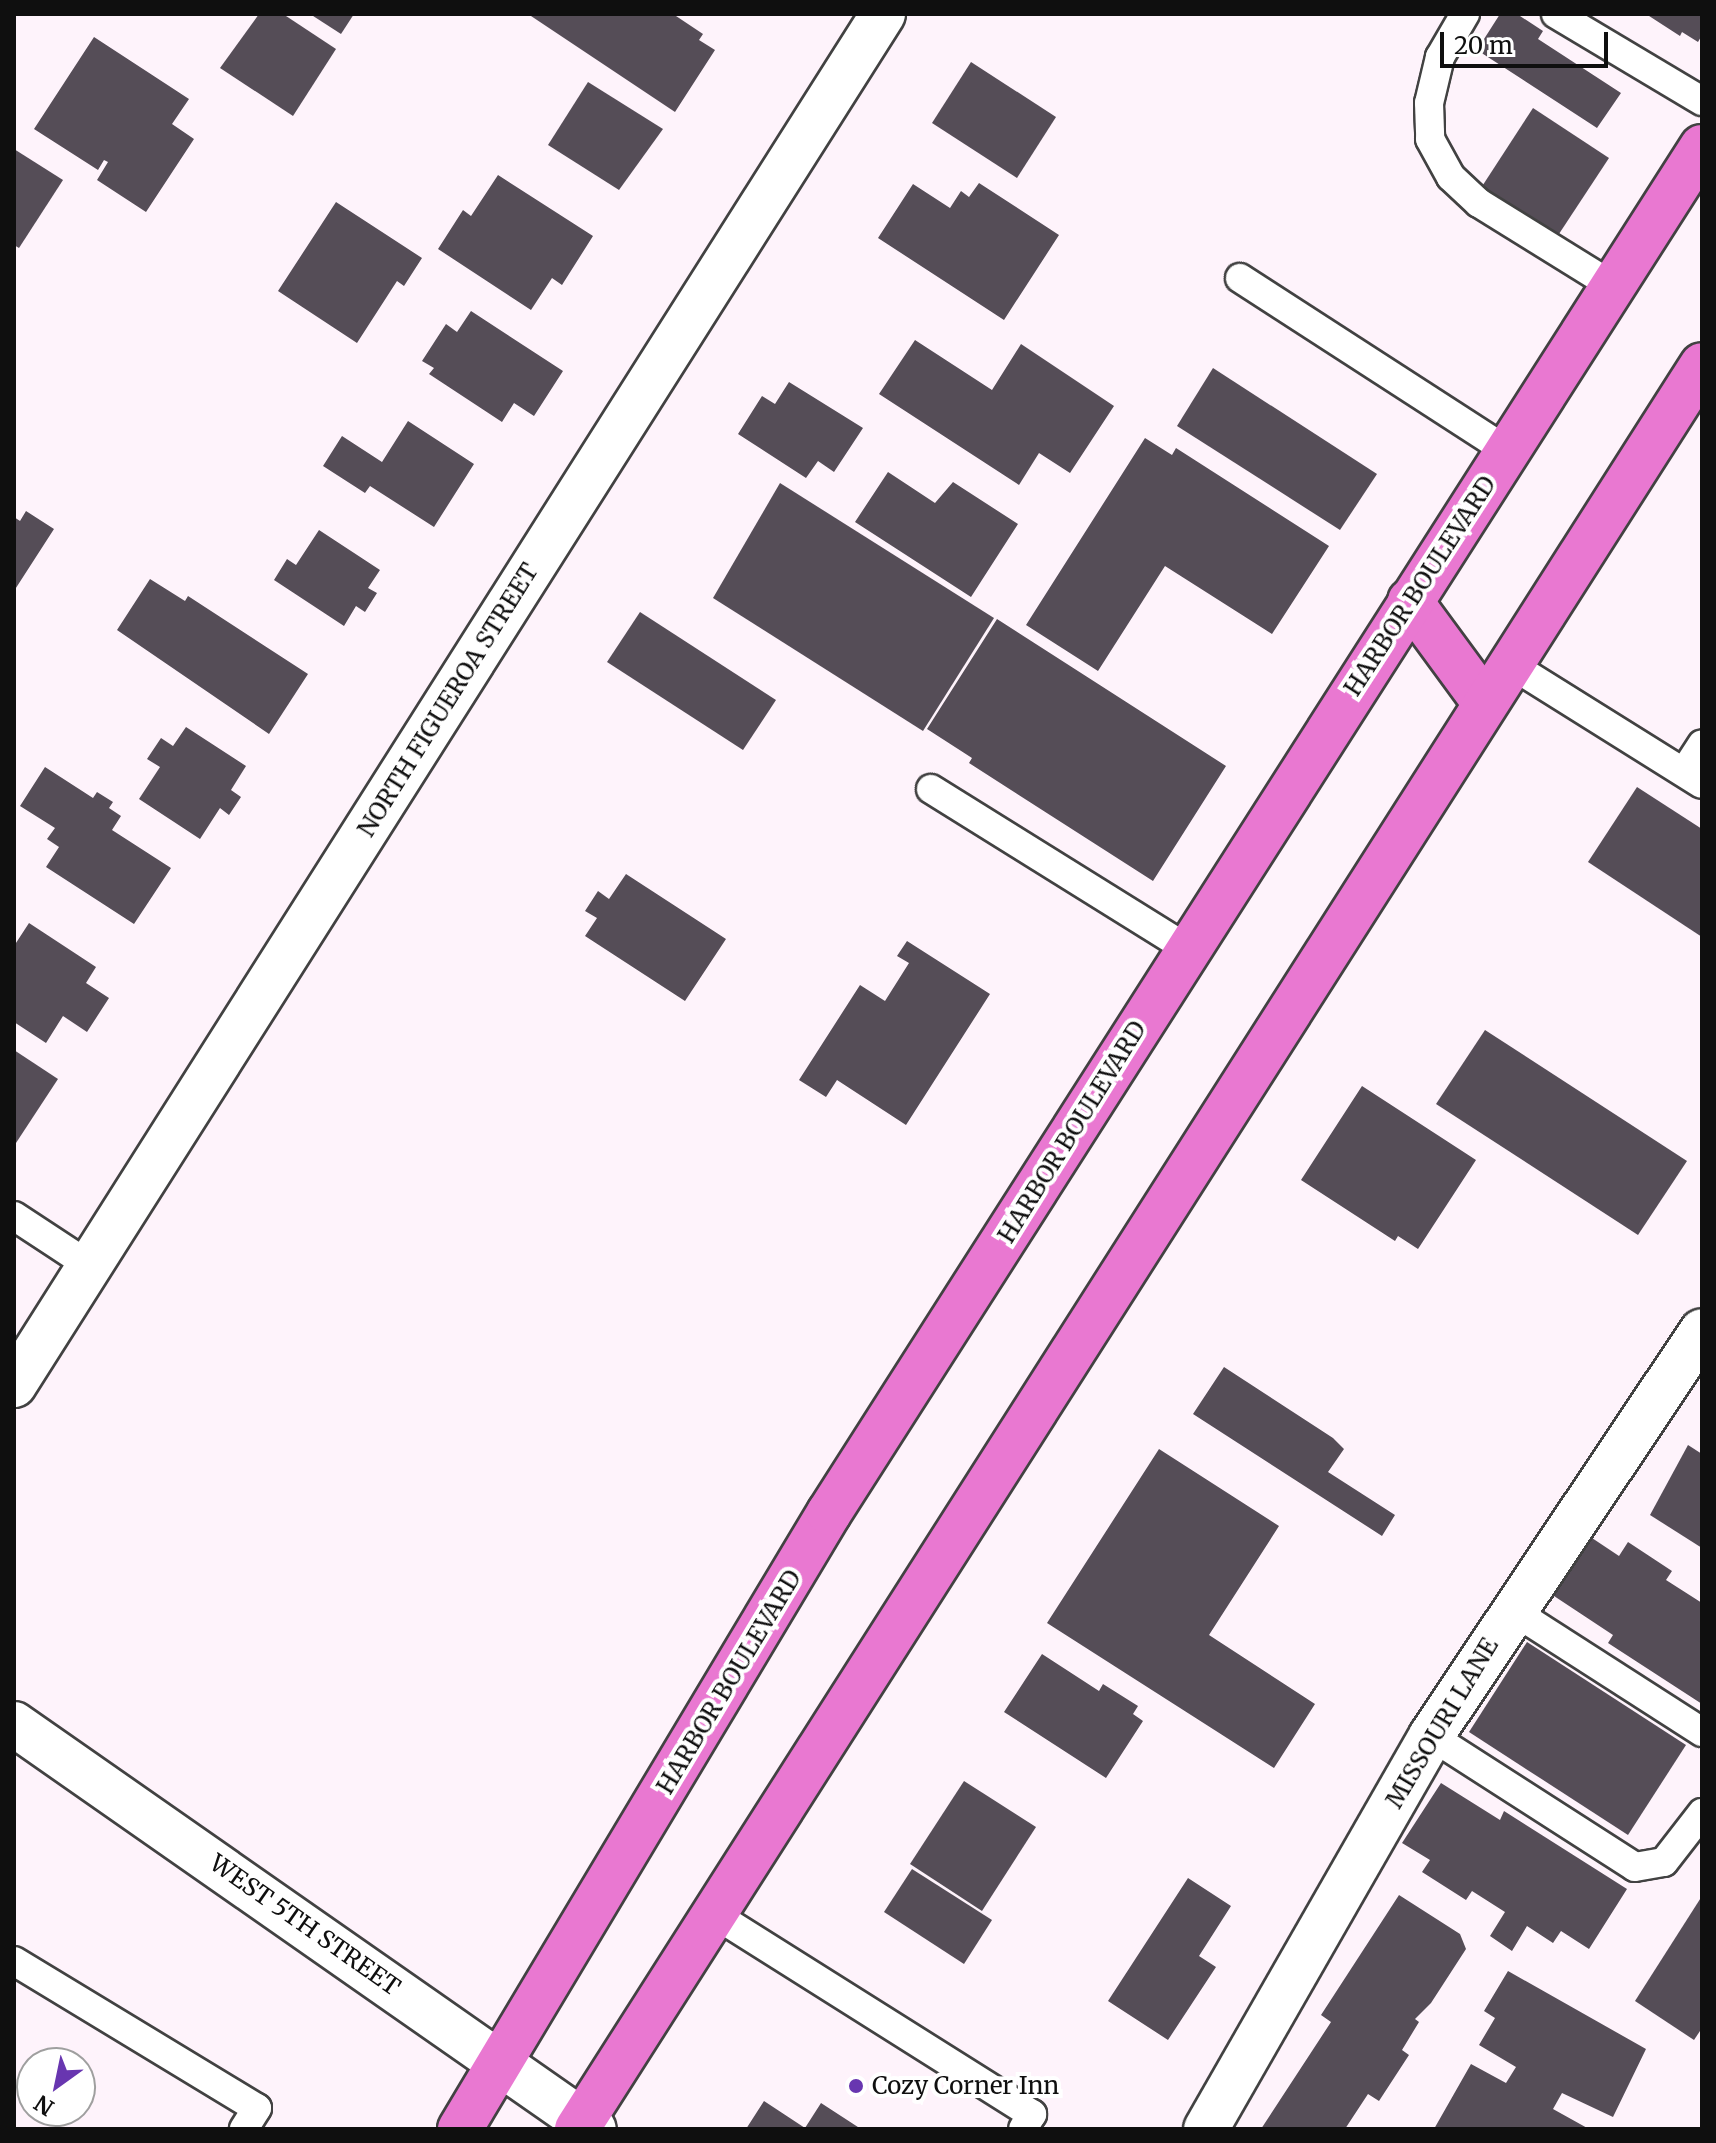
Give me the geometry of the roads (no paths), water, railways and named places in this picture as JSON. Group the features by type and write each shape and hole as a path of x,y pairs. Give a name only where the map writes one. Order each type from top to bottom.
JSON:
{"main road":[{"name":"HARBOR BOULEVARD","path":"460,2129 503,2063 829,1513 1702,147"},
{"path":"584,2126 714,1914 1702,365"},
{"path":"1410,601 1485,703"}],"street":[{"name":"NORTH FIGUEROA STREET","path":"14,1385 883,14"},
{"name":"MISSOURI LANE","path":"1206,2129 1431,1736 1512,1610 1702,1331"},
{"name":"WEST 5TH STREET","path":"14,1724 503,2063 584,2126"}],"lane":[{"path":"1465,14 1440,57 1429,103 1430,139 1444,164 1479,203 1613,286"},
{"path":"1556,14 1702,101"},
{"path":"1240,278 1506,450"},
{"path":"1510,664 1693,778 1702,744"},
{"path":"931,789 1188,949"},
{"path":"14,1216 90,1266"},
{"path":"1512,1610 1702,1732"},
{"path":"1431,1736 1635,1867 1664,1862 1702,1813"},
{"path":"714,1914 1032,2114 1023,2129"},
{"path":"14,1961 257,2108 244,2129"}],"place":[{"name":"Cozy Corner Inn","path":"856,2086"}]}
